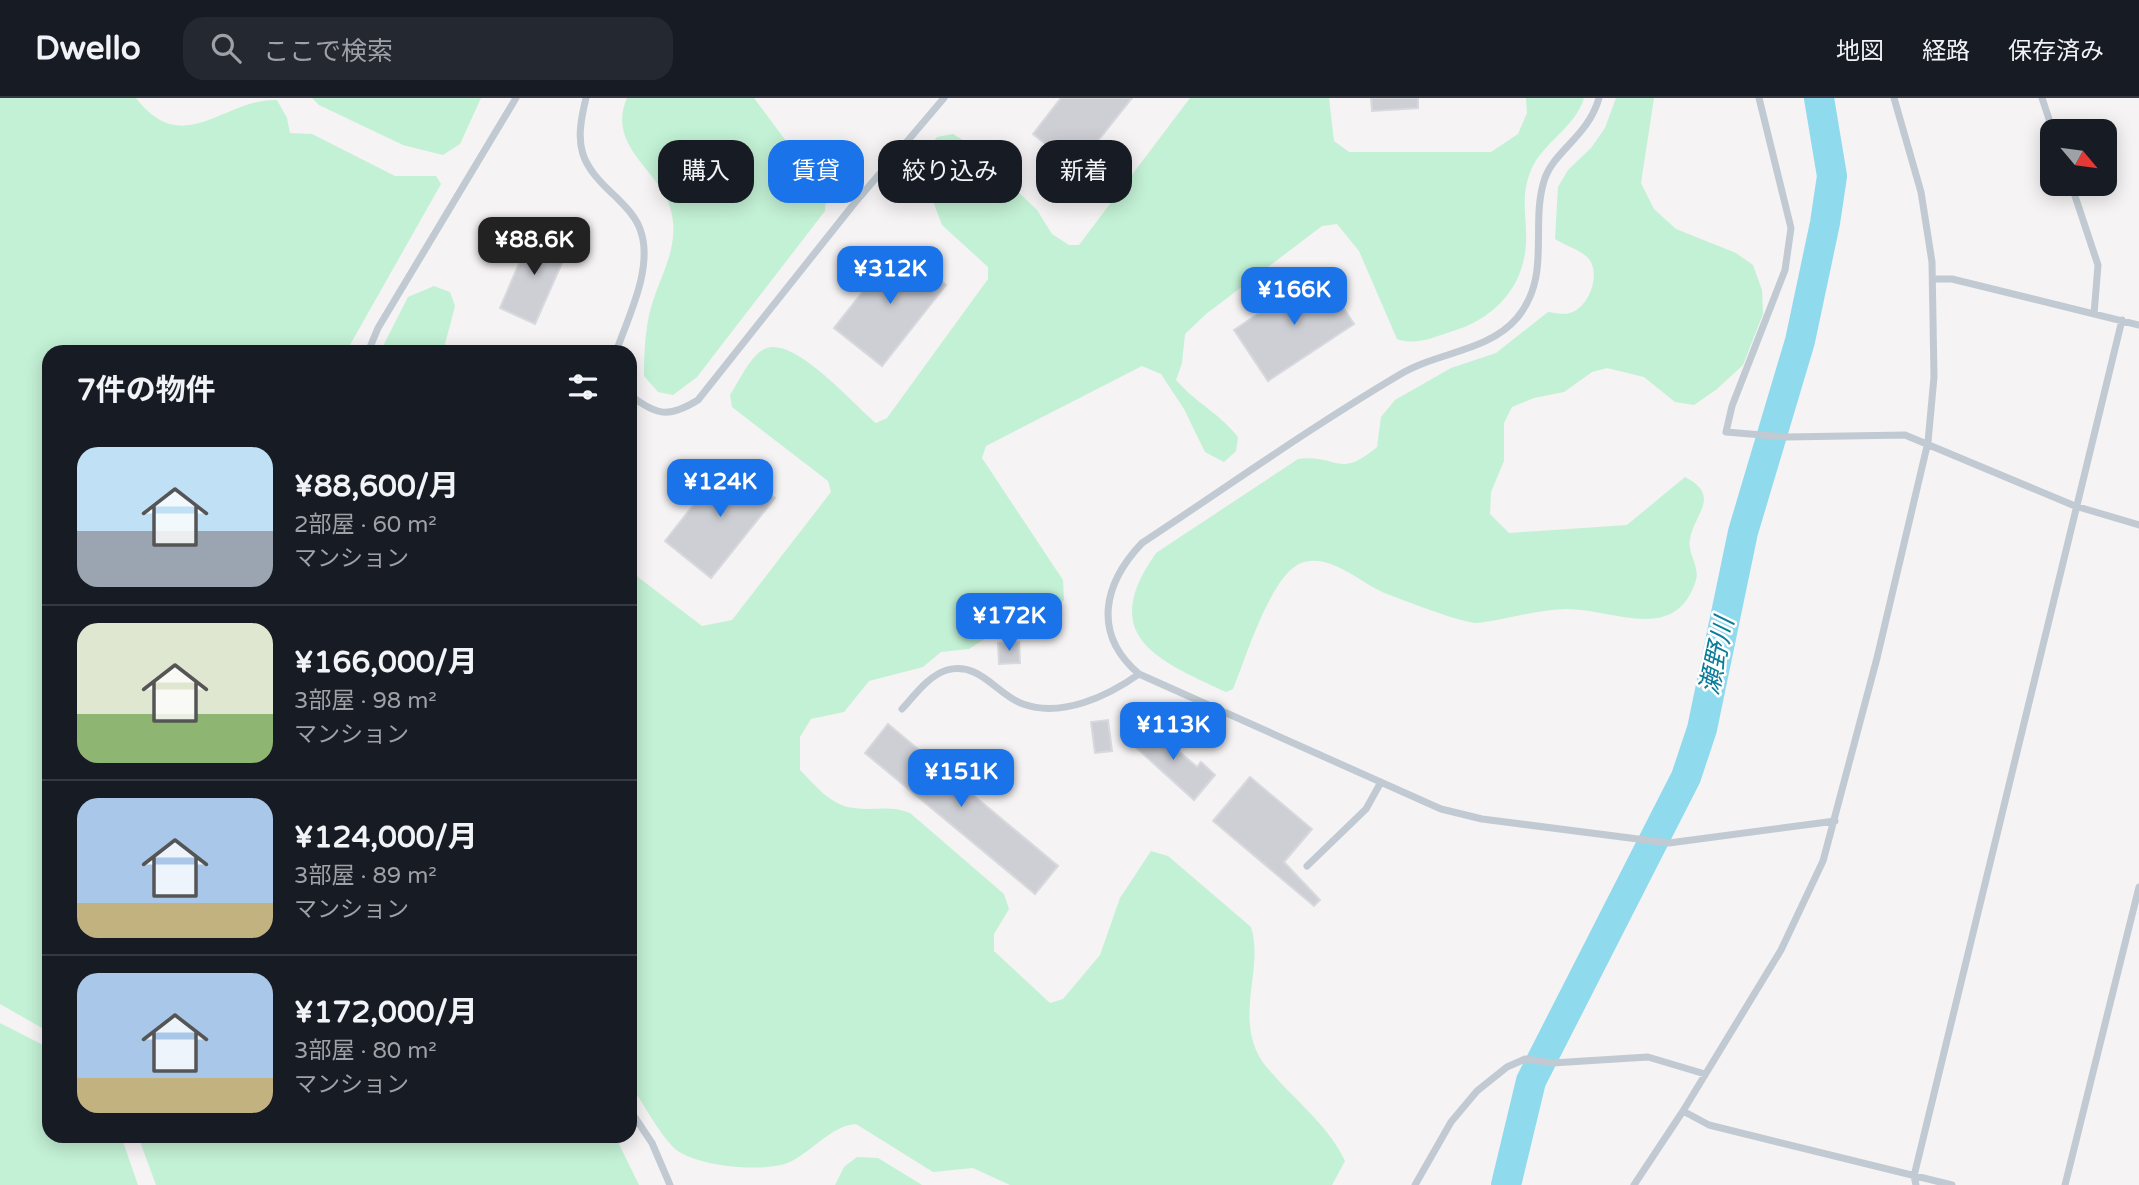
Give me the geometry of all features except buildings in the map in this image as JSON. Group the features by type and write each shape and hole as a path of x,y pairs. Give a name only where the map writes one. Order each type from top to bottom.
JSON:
{"lane":[{"path":"371,345 378,328 516,98"},
{"path":"586,98 579,123 579,146 586,166 629,210 641,232 644,261 618,345"},
{"path":"637,400 663,413 678,412 698,400 944,98"},
{"path":"1599,98 1595,113 1581,134 1559,156 1545,177 1538,204 1539,270 1530,298 1517,317 1499,335 1401,373 1142,543 1122,564 1110,590 1108,620 1114,644 1124,661 1139,674 1441,809 1482,819 1669,843 1835,821"},
{"path":"1759,98 1791,228 1786,270 1732,407 1726,432 1787,437 1905,435 1928,442 2074,506 2139,525"},
{"path":"1634,1185 1683,1111 1780,950 1823,861 1928,442 1934,377 1934,279 1922,192 1895,98"},
{"path":"2042,98 2049,119"},
{"path":"2075,196 2098,265 2094,314"},
{"path":"1934,279 1952,279 2139,325"},
{"path":"1916,1185 1914,1176 2074,506 2122,320"},
{"path":"902,709 926,684 947,670 970,670 1022,704 1041,708 1095,701 1139,674"},
{"path":"1307,866 1366,809 1381,782"},
{"path":"2065,1185 2139,887"},
{"path":"1415,1185 1451,1122 1477,1091 1507,1067 1525,1059 1552,1063 1648,1057 1705,1073"},
{"path":"1683,1111 1709,1125 1952,1185"},
{"path":"637,1120 652,1143 670,1185"}],"green space":[{"path":"0,98 136,98 153,116 171,124 188,125 205,122 258,102 277,100 287,118 290,133 312,134 395,176 436,176 441,184 350,345 42,345 42,1028 0,1004"},
{"path":"312,98 481,98 460,144 443,155 403,145 319,105"},
{"path":"627,98 754,98 785,140 768,140 768,203 826,203 825,211 697,377 673,395 658,392 644,376 648,319 668,260 673,235 668,203 754,203 754,140 658,140 658,184 628,144 622,115"},
{"path":"1190,98 1329,98 1334,141 1349,152 1491,152 1518,134 1527,113 1526,98 1584,98 1574,118 1543,151 1531,170 1526,189 1526,243 1519,274 1504,299 1481,319 1425,340 1411,342 1397,339 1359,251 1337,224 1322,226 1206,314 1185,334 1182,363 1176,380 1238,437 1236,451 1224,462 1205,452 1184,409 1161,374 1142,366 986,446 982,458 1063,580 1064,600 1054,612 1025,613 969,649 941,652 923,667 869,681 844,712 811,719 800,737 800,770 824,794 846,806 896,809 910,813 1004,894 1009,909 994,934 994,951 1050,1003 1063,999 1100,955 1120,898 1151,851 1168,856 1251,927 1254,959 1250,1025 1253,1041 1264,1064 1323,1128 1345,1161 1332,1185 1010,1185 973,1168 933,1172 856,1124 839,1129 792,1161 781,1165 749,1168 713,1164 683,1154 673,1147 661,1132 637,1095 637,576 702,626 732,620 831,492 828,481 732,407 730,395 761,351 779,348 808,362 876,423 887,418 988,279 988,267 942,225 934,203 1022,203 1022,196 1037,210 1052,234 1069,245 1079,245 1111,203 1132,203 1132,175"},
{"path":"1616,98 1654,98 1641,183 1654,209 1676,229 1736,253 1753,265 1762,290 1763,314 1743,365 1717,389 1694,405 1675,402 1644,377 1607,368 1592,372 1564,392 1534,398 1512,407 1504,423 1504,461 1491,492 1490,514 1509,533 1627,525 1685,477 1696,484 1704,498 1690,539 1697,575 1687,600 1674,612 1659,618 1642,619 1567,609 1478,623 1460,620 1387,594 1325,562 1304,562 1292,568 1271,598 1233,689 1226,692 1158,656 1143,642 1134,625 1132,605 1139,581 1156,553 1298,459 1311,458 1345,464 1364,457 1377,447 1381,417 1395,400 1451,368 1496,353 1548,312 1568,314 1583,304 1591,289 1594,272 1585,255 1555,239 1558,187 1568,170 1591,148 1605,128"},
{"path":"953,134 963,140 935,140 937,137"},
{"path":"434,286 450,292 455,306 446,345 384,345 408,297"},
{"path":"0,1023 42,1044 42,1143 123,1143 138,1185 0,1185"},
{"path":"141,1143 618,1143 639,1185 156,1185"},
{"path":"857,1157 878,1158 922,1185 835,1185 844,1167"}],"waterway":[{"name":"瀬野川","path":"1506,1185 1531,1081 1686,777 1702,729 1743,532 1800,341 1825,223 1832,176 1819,98"}]}
